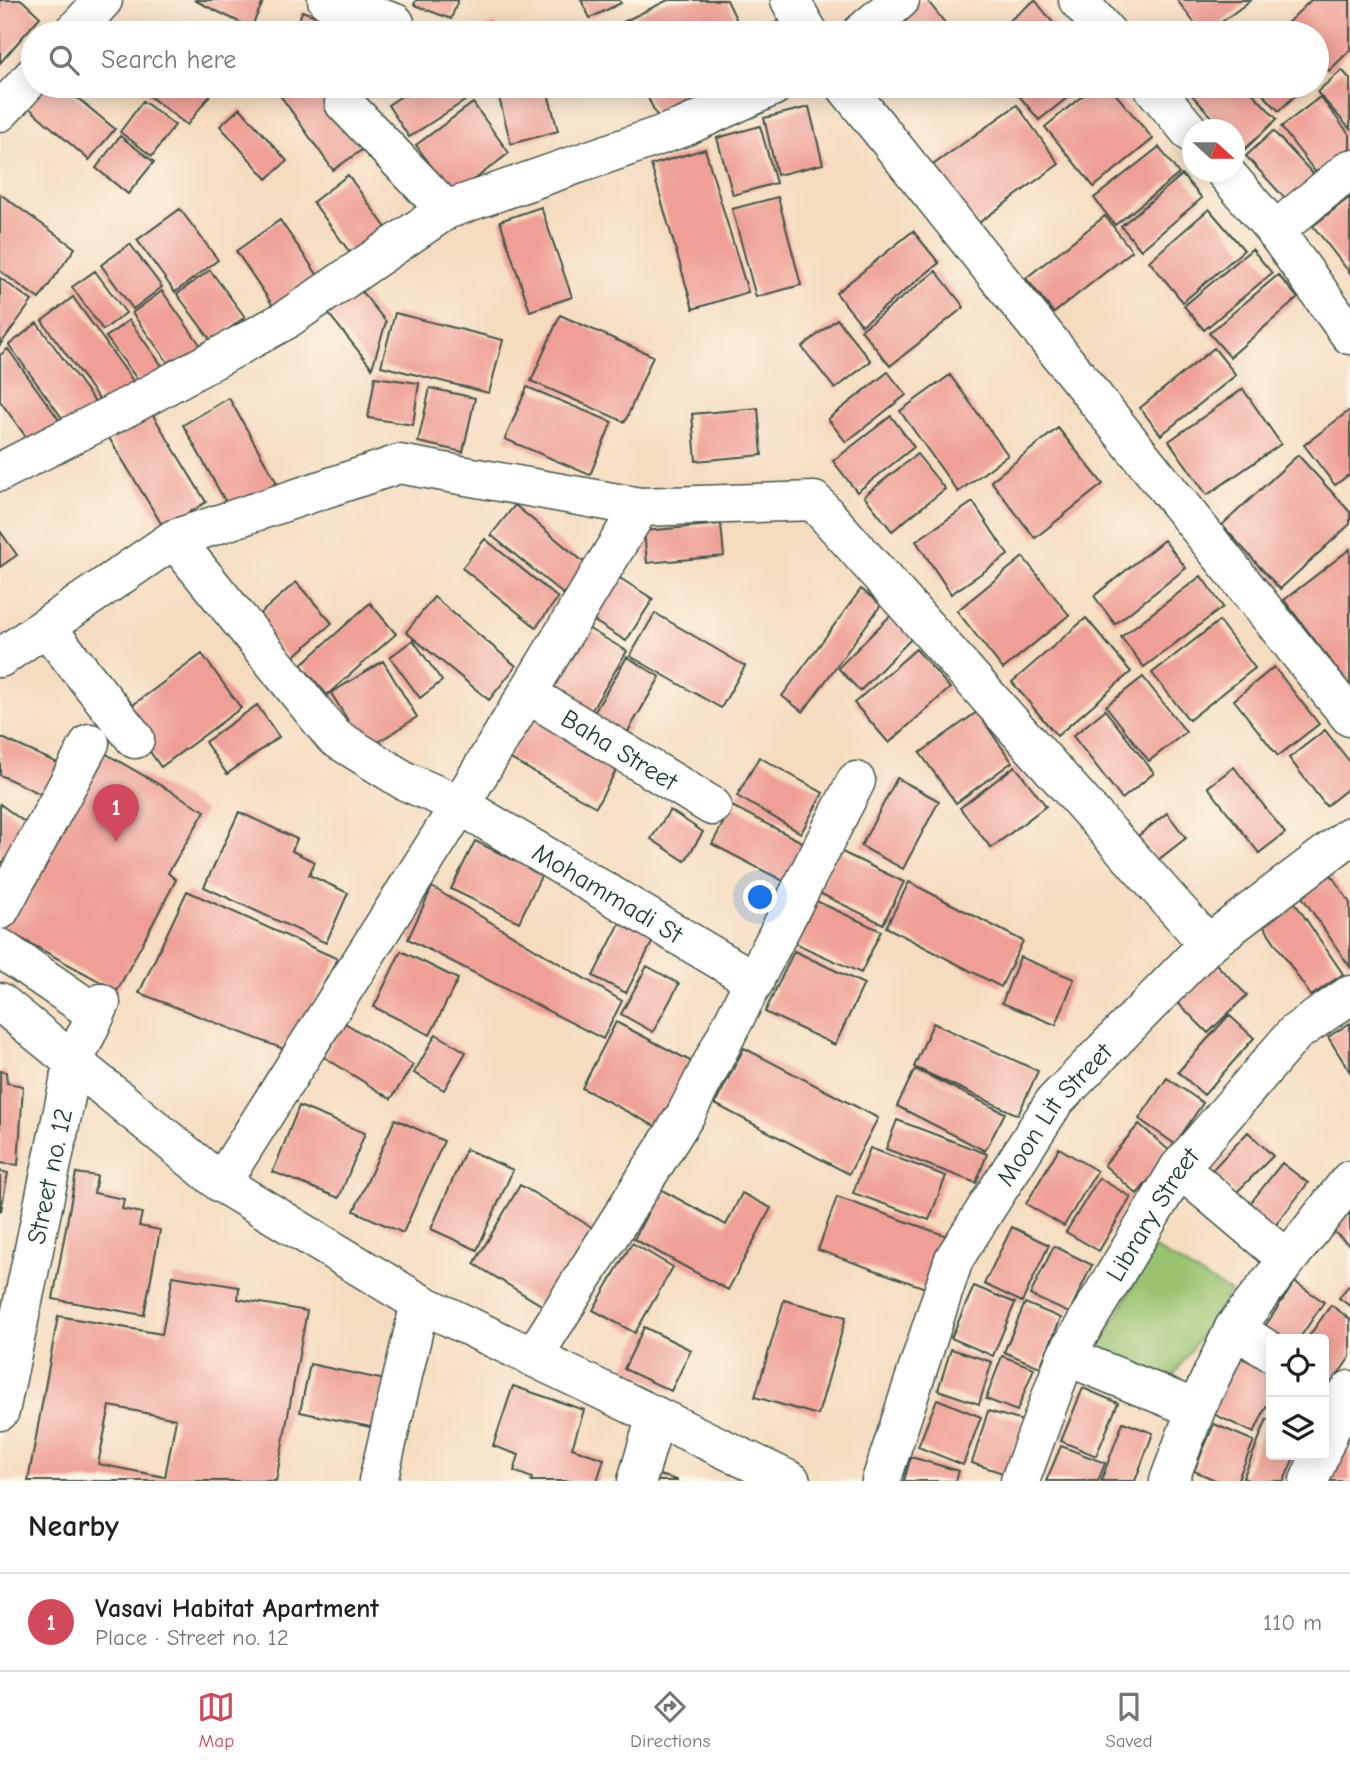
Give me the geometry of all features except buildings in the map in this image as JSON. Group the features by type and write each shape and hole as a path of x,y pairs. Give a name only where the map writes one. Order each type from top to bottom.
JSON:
{"street":[{"path":"84,21 103,0"},
{"path":"327,0 389,21"},
{"path":"790,0 802,21"},
{"path":"876,21 901,0"},
{"path":"1079,0 1097,21"},
{"path":"1,110 21,89"},
{"path":"0,472 131,405 284,321 446,210 684,127 748,98"},
{"path":"855,98 1350,717"},
{"path":"1162,98 1182,122"},
{"path":"344,103 446,210"},
{"path":"1275,231 1350,169"},
{"path":"1233,182 1275,231 1350,335"},
{"path":"0,658 174,540 399,464 640,508 814,501 1208,944"},
{"path":"221,1183 460,805 640,508"},
{"name":"Mohammadi St","path":"174,540 334,737 405,781 460,805 755,981"},
{"path":"46,627 135,739"},
{"name":"Baha Street","path":"528,694 712,806"},
{"path":"0,910 90,743"},
{"path":"533,1357 687,1114 856,781"},
{"name":"Moon Lit Street","path":"881,1481 954,1259 1054,1102 1208,944 1350,836"},
{"name":"Street no. 12","path":"0,948 98,1008 74,1063 0,1411"},
{"name":"Library Street","path":"1020,1481 1066,1356 1180,1168 1294,1033 1350,995"},
{"path":"0,1002 221,1183 420,1303 791,1481"},
{"path":"1180,1168 1287,1259"},
{"path":"1169,1481 1196,1409 1234,1328 1350,1180"},
{"path":"377,1481 420,1303"},
{"path":"1234,1328 1266,1349"},
{"path":"1066,1356 1196,1409"},
{"path":"1329,1431 1342,1396"},
{"path":"637,1481 656,1416"},
{"path":"1308,1481 1318,1460"}],"green space":[{"path":"1154,1248 1230,1292 1169,1382 1094,1356"}],"place":[{"name":"Vasavi Habitat Apartment","path":"116,842"}]}
